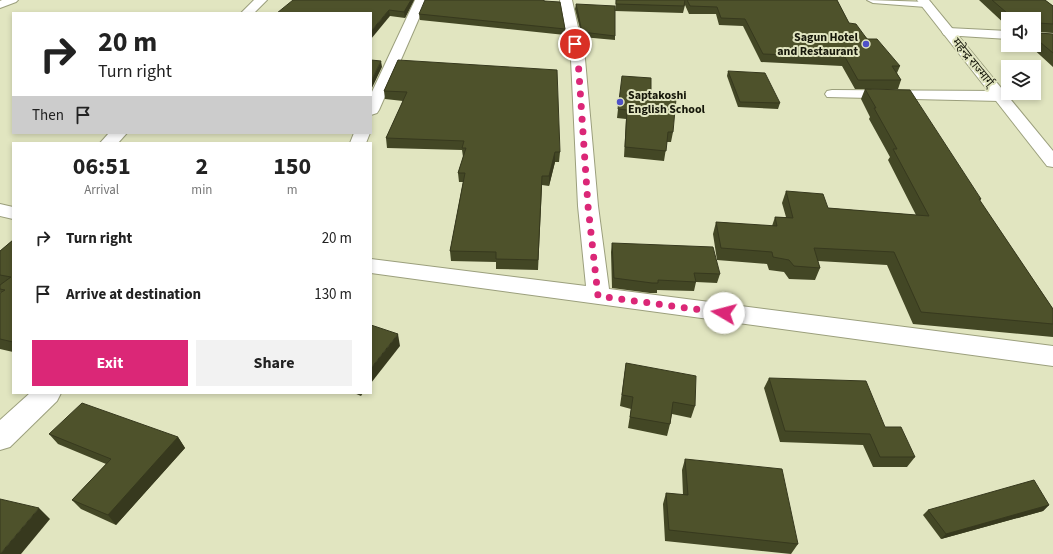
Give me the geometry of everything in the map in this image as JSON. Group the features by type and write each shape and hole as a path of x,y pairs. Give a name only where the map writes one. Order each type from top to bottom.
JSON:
{"main road":[{"path":"0,5 12,0"},
{"path":"248,12 261,0"},
{"path":"372,108 421,0"},
{"path":"566,0 578,59 588,206 598,296"},
{"path":"873,0 924,2"},
{"name":"महेन्द्र राज्मार्ग्","path":"924,2 1053,162"},
{"path":"948,32 1001,35"},
{"path":"832,94 1000,96"},
{"path":"109,142 118,134"},
{"path":"0,210 12,213"},
{"path":"372,266 1053,356"},
{"path":"0,438 47,394"}],"building":[{"path":"293,0 411,0 404,12 389,10 372,30 372,12 278,12"},
{"path":"425,0 544,0 560,2 565,29 419,14"},
{"path":"616,0 685,0 684,6 616,4"},
{"path":"687,0 837,0 849,23 856,24 867,39 877,39 900,66 892,66 901,80 858,80 845,57 763,54 745,19 721,18 717,7 690,6"},
{"path":"992,0 1045,0 1053,6 1053,24 1041,23 1041,12 1006,12"},
{"path":"576,4 615,6 615,36 582,32"},
{"path":"1041,33 1053,34 1053,53 1041,43"},
{"path":"372,60 381,61 372,79"},
{"path":"398,60 557,70 560,152 555,152 549,176 542,176 538,260 496,259 496,252 450,251 465,173 458,173 466,148 462,148 464,141 386,138 407,92 384,91"},
{"path":"728,71 765,73 780,103 740,102"},
{"path":"622,76 651,78 651,96 676,99 673,132 668,132 666,151 625,147 627,110 618,109"},
{"path":"865,89 910,90 981,199 979,199 1053,309 1053,324 921,312 894,252 814,248 820,268 794,266 789,260 773,257 772,252 721,248 716,222 777,226 775,217 793,218 786,191 823,194 828,208 929,216 893,149 897,149"},
{"path":"12,241 12,342 0,339 0,293 5,290 0,289 0,285 11,277 0,275 0,251"},
{"path":"612,243 713,247 720,274 694,273 696,282 658,280 658,283 652,283 614,278"},
{"path":"372,325 398,334 372,367"},
{"path":"626,363 696,376 695,406 673,402 670,424 630,417 633,397 622,395"},
{"path":"769,378 866,381 885,427 901,427 915,457 880,457 870,434 785,431"},
{"path":"82,403 178,437 108,515 72,500 111,459 49,434"},
{"path":"685,459 782,469 798,544 669,530 666,493 688,495"},
{"path":"1034,480 1049,505 946,534 928,510"},
{"path":"0,499 39,508 0,554"}],"place":[{"name":"Sagun Hotel and Restaurant","path":"866,44"},
{"name":"Saptakoshi English School","path":"620,102"}],"route":[{"path":"575,44 578,59 588,206 598,296 724,313"}]}
